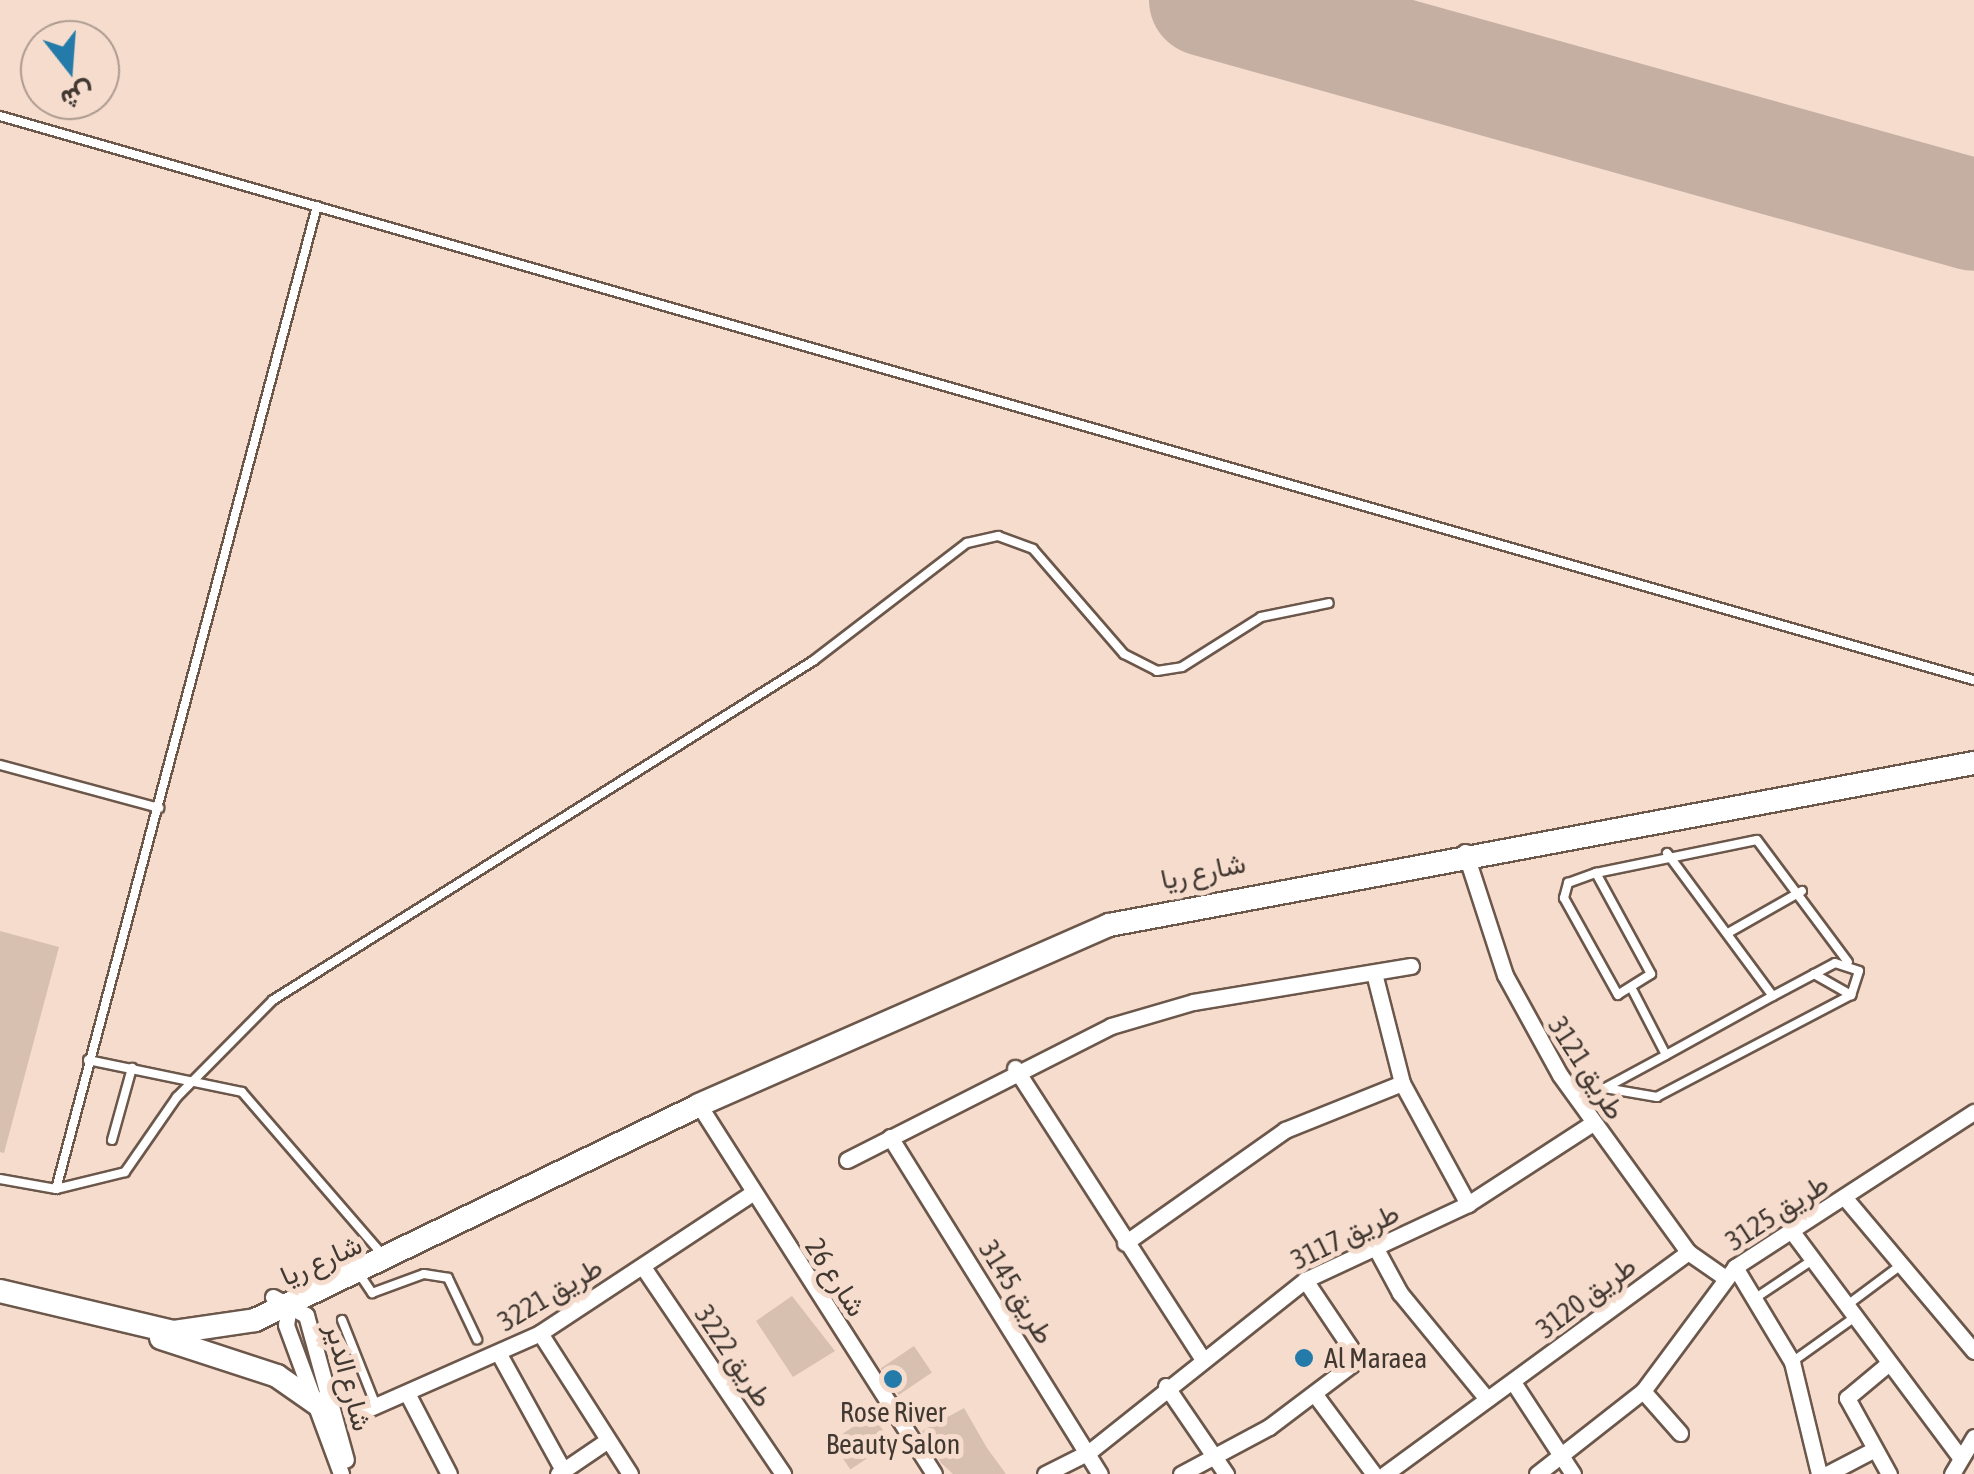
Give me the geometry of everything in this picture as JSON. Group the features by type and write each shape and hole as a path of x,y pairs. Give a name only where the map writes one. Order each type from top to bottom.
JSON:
{"main road":[{"name":"شارع ريا","path":"0,1291 148,1326 212,1329 360,1275 700,1105 1109,925 1465,851 1974,763"},
{"name":"شارع ريا","path":"291,1298 380,1252 496,1206"},
{"path":"148,1326 278,1376 317,1404"}],"street":[{"name":"طريق 3121","path":"1465,851 1506,975 1591,1124 1688,1252 1730,1272"},
{"path":"847,1160 1015,1068 1152,1012 1410,966"},
{"path":"1374,973 1402,1083 1468,1204"},
{"path":"1015,1068 1202,1358"},
{"path":"1125,1243 1286,1130 1402,1083"},
{"name":"شارع 26","path":"700,1105 752,1193 934,1474"},
{"name":"طريق 3125","path":"1537,1474 1643,1391 1730,1272 1790,1229 1974,1112"},
{"name":"طريق 3117","path":"1045,1474 1088,1452 1166,1386 1305,1280 1468,1204 1591,1124"},
{"name":"طريق 3145","path":"890,1137 1100,1474"},
{"name":"طريق 3221","path":"360,1413 540,1333 752,1193"},
{"path":"1844,1198 1974,1352"},
{"path":"1790,1229 1960,1457"},
{"path":"1374,1245 1400,1293 1487,1399"},
{"name":"طريق 3120","path":"1385,1474 1688,1252"},
{"name":"طريق 3222","path":"643,1267 784,1474"},
{"path":"1730,1272 1757,1298 1792,1362 1818,1473 1871,1450"},
{"path":"1181,1474 1213,1459 1316,1396 1352,1356 1305,1280"},
{"name":"شارع الدير","path":"291,1298 317,1404 341,1474"},
{"name":"شارع الدير","path":"291,1298 349,1474"},
{"path":"540,1333 630,1474"},
{"path":"500,1354 561,1472 608,1440"},
{"path":"1888,1474 1871,1450 1847,1396 1889,1363"},
{"path":"1513,1382 1564,1453 1573,1474"},
{"path":"1166,1386 1226,1474"},
{"path":"1643,1391 1680,1433"},
{"path":"406,1392 449,1474"},
{"path":"1316,1396 1374,1474"},
{"path":"1952,1474 1974,1437"}],"lane":[{"path":"0,116 1974,680"},
{"path":"56,1190 317,206"},
{"path":"0,1179 56,1190 125,1172 199,1076 273,1000 813,661 966,543 998,536 1033,549 1124,654 1156,671 1182,668 1261,617 1329,603"},
{"path":"0,765 159,808"},
{"path":"1596,872 1650,970 1632,989 1612,994 1564,898 1568,882 1596,872 1667,853 1756,840 1802,890 1861,977 1852,995 1657,1097 1605,1088"},
{"path":"1667,853 1773,996"},
{"path":"1728,933 1802,890"},
{"path":"1578,1103 1814,974 1848,962"},
{"path":"1814,974 1852,995"},
{"path":"1632,989 1666,1055"},
{"path":"88,1060 199,1076 260,1106 380,1252"},
{"path":"112,1140 132,1068"},
{"path":"1757,1298 1812,1260"},
{"path":"1792,1362 1901,1265"},
{"path":"360,1275 372,1294 424,1274 448,1278 477,1339"},
{"path":"342,1320 376,1406"}],"building":[{"path":"0,931 59,947 4,1153 0,1152"},
{"path":"792,1296 835,1351 793,1377 756,1321"},
{"path":"914,1346 932,1373 899,1395 881,1368"},
{"path":"964,1408 1006,1474 953,1474 941,1463 922,1431"},
{"path":"872,1414 891,1442 850,1470 831,1441"}],"runway":[{"path":"1205,0 1974,215"}],"place":[{"name":"Al Maraea","path":"1304,1358"},
{"name":"Rose River Beauty Salon","path":"893,1379"}]}
